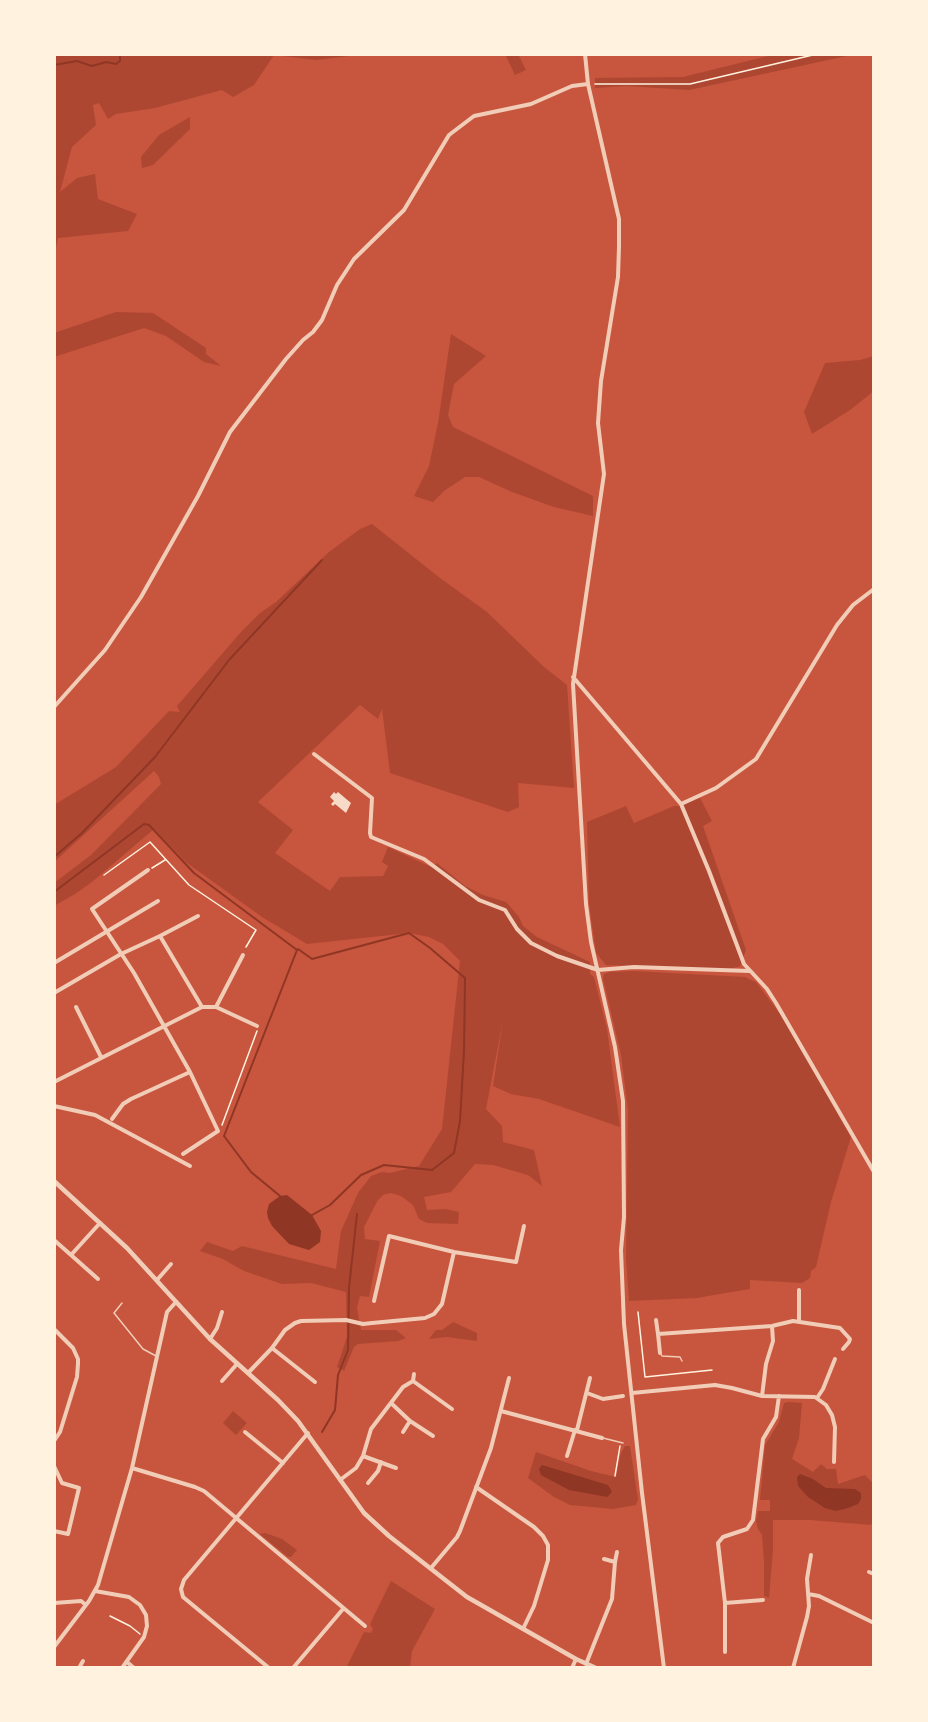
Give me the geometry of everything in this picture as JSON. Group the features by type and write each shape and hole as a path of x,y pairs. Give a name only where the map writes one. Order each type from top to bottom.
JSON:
{"street":[{"path":"585,54 588,84 619,219 619,248 618,277 601,381 598,423 604,474 573,676 586,904 591,942 615,1047 623,1101 622,1291 642,1493 664,1668"},
{"path":"54,707 105,650 141,597 198,496 230,432 286,358 317,326 337,285 354,260 404,210 449,135 474,116 531,104 572,86 588,84"},
{"path":"681,804 716,788 756,759 837,625 853,605 874,589"},
{"path":"573,676 681,804 710,871 744,964 767,989 776,1003 874,1172"},
{"path":"314,754 372,798 370,833 372,837 424,859 479,900 505,910 517,929 531,943 557,956 598,970 634,967 750,971"},
{"path":"148,870 92,909 122,954 190,1072 218,1131 183,1154"},
{"path":"54,963 158,901"},
{"path":"54,993 122,954 198,916"},
{"path":"160,936 202,1007"},
{"path":"216,1007 243,955"},
{"path":"76,1007 101,1057"},
{"path":"54,1082 202,1007 216,1007 258,1027"},
{"path":"112,1119 123,1104 131,1099 190,1072"},
{"path":"54,1106 95,1115 190,1166"},
{"path":"54,1181 158,1280 210,1339 278,1400 308,1434 364,1513 405,1549 467,1597 596,1668"},
{"path":"71,1256 100,1223"},
{"path":"374,1300 389,1236 454,1252 516,1262 524,1226"},
{"path":"54,1240 98,1279"},
{"path":"248,1373 290,1326 302,1321 346,1320 372,1323 425,1318 434,1314 442,1304 454,1252"},
{"path":"158,1280 171,1264"},
{"path":"799,1322 800,1290"},
{"path":"54,1647 95,1591 109,1551 132,1468 167,1312 176,1302"},
{"path":"210,1339 217,1328 222,1312"},
{"path":"656,1320 660,1353"},
{"path":"658,1335 799,1322 840,1328 850,1339 843,1349"},
{"path":"762,1396 766,1364 773,1341 772,1326"},
{"path":"54,1329 73,1348 78,1359 77,1377 60,1432 54,1441"},
{"path":"272,1348 315,1382"},
{"path":"817,1398 836,1359"},
{"path":"222,1381 237,1365"},
{"path":"413,1381 414,1374"},
{"path":"431,1568 457,1538 491,1448 509,1378"},
{"path":"567,1456 590,1378"},
{"path":"340,1480 352,1472 363,1456 371,1429 403,1387 413,1381"},
{"path":"413,1381 452,1409"},
{"path":"632,1393 715,1385 762,1396 817,1398 826,1405 835,1427 834,1462"},
{"path":"587,1394 603,1399 623,1396"},
{"path":"726,1652 725,1604 718,1543 723,1538 747,1529 753,1520 762,1439 777,1417 779,1396"},
{"path":"391,1403 410,1421 433,1436"},
{"path":"501,1411 602,1438"},
{"path":"403,1432 410,1421"},
{"path":"245,1432 283,1463"},
{"path":"269,1668 183,1596 181,1589 184,1580 308,1434"},
{"path":"363,1456 396,1468"},
{"path":"368,1483 381,1462"},
{"path":"54,1466 62,1484 79,1488 68,1534 54,1531"},
{"path":"132,1468 198,1488 365,1626"},
{"path":"476,1487 534,1527 548,1545 548,1560 534,1606 523,1629"},
{"path":"586,1664 612,1599 617,1552"},
{"path":"794,1668 807,1617 807,1579 811,1555"},
{"path":"604,1559 615,1562"},
{"path":"95,1591 124,1595 136,1601 146,1616 147,1626 144,1637 122,1668"},
{"path":"808,1594 819,1596 874,1623"},
{"path":"725,1604 763,1600"},
{"path":"54,1602 81,1601 86,1605"},
{"path":"293,1668 343,1609"},
{"path":"572,1668 576,1659"},
{"path":"79,1668 83,1661"},
{"path":"127,1662 134,1668"}],"lane":[{"path":"122,1303 114,1313 143,1349 157,1356"},
{"path":"660,1353 662,1356 680,1357 682,1361"},
{"path":"602,1438 622,1443"}],"path":[{"path":"600,84 690,84 817,54"},
{"path":"104,875 150,842 189,885 256,930 246,947"},
{"path":"148,870 165,860"},
{"path":"218,1131 224,1121 258,1027"},
{"path":"615,1476 622,1443"},
{"path":"110,1616 130,1626 144,1637"}],"shaded area":[{"path":"54,54 365,54 316,60 274,55 254,85 233,97 222,90 155,108 116,114 108,119 99,103 93,105 96,125 72,147 60,192 77,178 95,174 98,199 137,214 128,231 58,238 54,257"},
{"path":"505,54 518,54 526,70 515,75"},
{"path":"776,54 856,54 689,90 626,86 595,88 595,78 683,77"},
{"path":"190,117 190,129 153,165 142,168 141,157 159,135"},
{"path":"116,312 153,313 206,348 206,354 221,366 204,362 166,336 144,328 54,357 54,333"},
{"path":"451,334 486,356 454,384 448,415 453,427 593,496 593,516 554,507 479,477 465,477 444,491 433,502 414,496 429,466 438,423"},
{"path":"874,356 874,391 850,410 812,434 804,412 825,363 860,360"},
{"path":"372,524 487,612 544,667 567,685 574,788 518,783 519,807 508,812 390,773 382,709 378,719 360,705 258,802 293,830 275,853 330,891 340,877 383,876 388,866 382,862 388,847 431,867 437,863 465,886 483,895 506,902 519,917 523,926 537,937 590,962 590,974 594,977 607,1029 620,1127 539,1099 511,1094 493,1086 503,1020 486,1109 502,1126 503,1142 534,1150 542,1186 528,1175 493,1165 475,1164 451,1192 424,1197 427,1210 445,1209 459,1212 458,1224 427,1223 419,1219 413,1205 401,1196 391,1193 383,1195 364,1227 365,1239 380,1241 369,1297 360,1296 357,1308 361,1330 396,1330 406,1338 398,1341 358,1344 354,1347 344,1371 337,1367 347,1337 346,1292 311,1283 282,1284 244,1271 223,1259 200,1251 207,1242 233,1251 242,1246 336,1269 341,1231 358,1193 371,1176 419,1166 442,1129 460,961 443,944 429,937 409,933 307,944 262,917 187,863 154,829 92,882 54,906 54,883 91,855 161,784 154,771 54,862 54,805 116,767 169,711 180,712 177,706 260,613 276,602 329,552 360,529"},
{"path":"700,798 712,821 703,826 746,950 740,966 727,970 606,965 596,953 589,904 587,822 626,806 634,823"},
{"path":"634,971 745,977 756,982 780,1014 851,1137 831,1202 816,1267 811,1271 810,1278 802,1283 750,1280 750,1289 697,1298 629,1301 626,1258 628,1111 621,1055 603,979 604,974 610,972"},
{"path":"287,1195 312,1215 321,1231 320,1242 309,1250 289,1244 272,1226 268,1218 269,1204 280,1196"},
{"path":"453,1322 477,1333 477,1341 447,1337 429,1339 436,1330 442,1330"},
{"path":"784,1403 802,1403 799,1438 792,1459 813,1472 821,1464 827,1469 836,1469 838,1484 865,1475 872,1482 874,1519 871,1525 810,1520 773,1520 769,1598 764,1596 762,1535 756,1521 758,1511 770,1511 770,1500 760,1500 765,1445 779,1422"},
{"path":"233,1411 247,1423 236,1435 223,1423"},
{"path":"625,1446 630,1446 638,1499 636,1505 613,1509 570,1505 554,1497 528,1478 536,1452 616,1477 621,1453"},
{"path":"542,1465 608,1485 612,1492 607,1497 569,1490 541,1475 539,1469"},
{"path":"800,1474 826,1488 855,1489 861,1493 861,1499 858,1504 836,1511 825,1508 808,1497 798,1486 797,1477"},
{"path":"265,1533 282,1539 297,1550 291,1557 288,1557 260,1534"},
{"path":"391,1581 435,1609 412,1651 410,1668 346,1668 364,1632 371,1633 373,1629 370,1624"}],"building":[{"path":"334,792 336,794 338,792 351,803 346,813 335,804 333,806 331,804 334,801 330,797"}],"waterway":[{"path":"54,65 77,61 92,66 106,62 116,64 120,61 120,54"},
{"path":"54,857 82,833 155,757 229,660 322,560"},
{"path":"54,892 144,824 149,825 194,873 312,959 409,933 465,978 460,1121 454,1153 432,1170 384,1165 361,1175 330,1205 312,1215"},
{"path":"280,1196 251,1172 224,1136 297,950"},
{"path":"322,1432 335,1410 338,1375 348,1350 349,1288 357,1214"}]}
